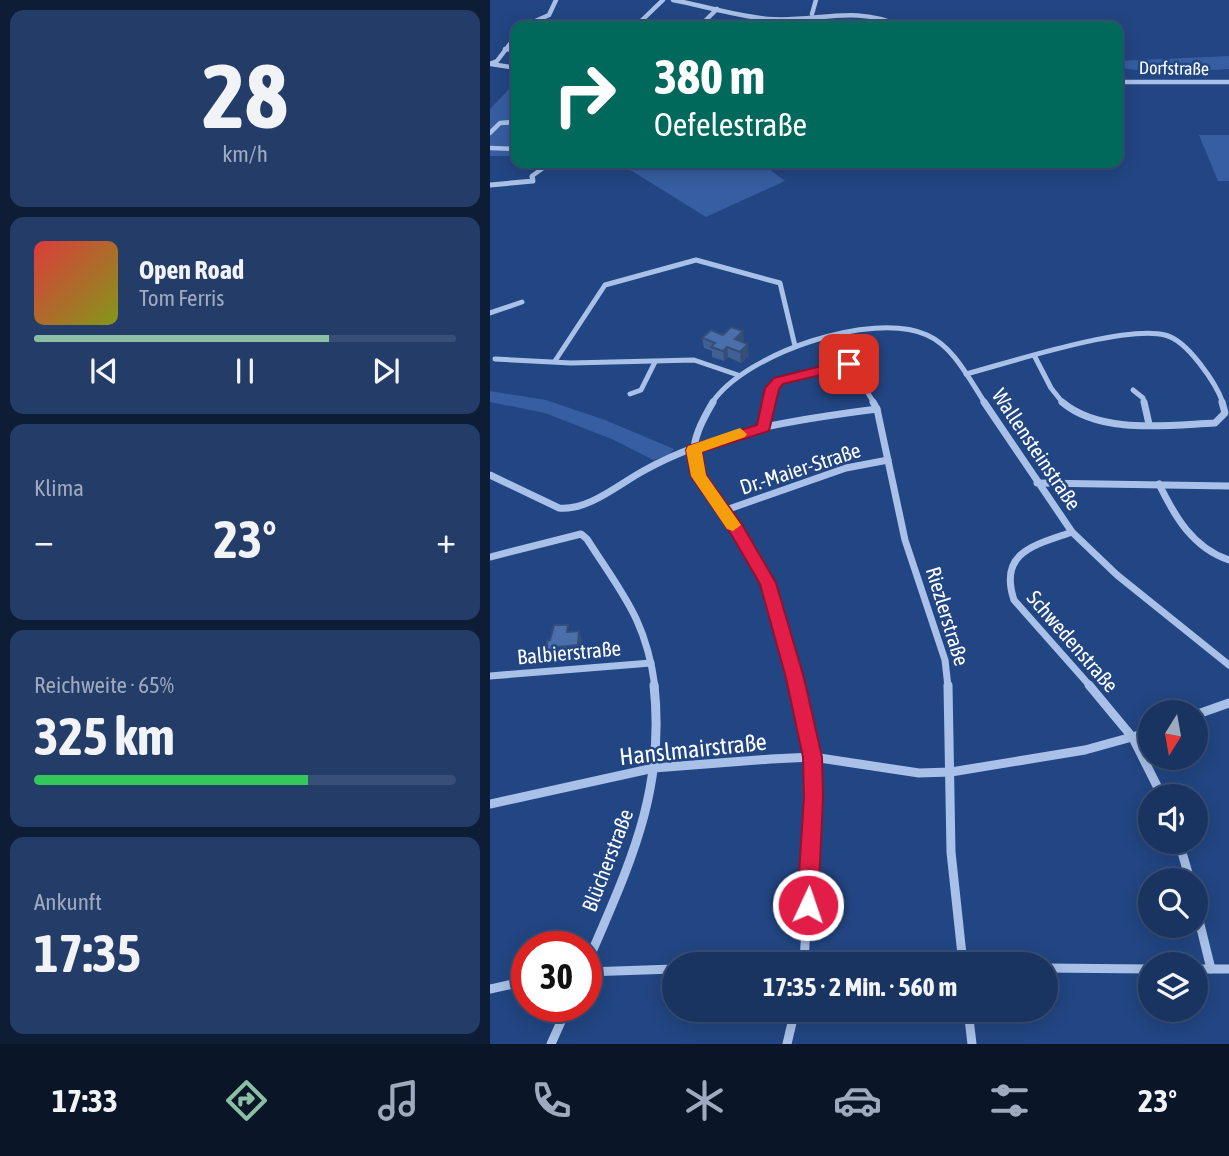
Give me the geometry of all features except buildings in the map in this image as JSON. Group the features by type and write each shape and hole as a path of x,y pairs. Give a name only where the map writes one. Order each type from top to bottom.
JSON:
{"street":[{"path":"535,21 549,15 556,0"},
{"path":"641,21 663,0"},
{"path":"673,0 773,19 870,11 892,21"},
{"path":"812,14 816,0"},
{"path":"704,21 717,9"},
{"path":"490,64 511,42"},
{"path":"505,49 511,50"},
{"path":"490,64 511,67"},
{"name":"Dorfstraße","path":"1123,82 1229,82"},
{"path":"490,133 500,123 511,122"},
{"path":"490,148 511,149"},
{"path":"490,185 534,181 532,176 543,168"},
{"path":"555,361 605,285 687,261 709,263 780,283 795,346"},
{"path":"490,313 522,302"},
{"name":"Wallensteinstraße","path":"694,450 709,410 719,394 738,375 760,359 795,346 877,327 914,328 942,344 1072,532 1117,575 1229,665"},
{"path":"965,374 1035,357 1115,338 1153,333 1167,335 1190,353 1217,387 1225,413 1215,423 1149,424 1084,415 1063,404 1035,357"},
{"name":"Riezlerstraße","path":"833,336 877,410 909,552 945,660 949,695 951,852 961,952"},
{"path":"495,359 571,363 694,360 738,375"},
{"path":"630,394 641,390 655,362"},
{"path":"763,428 772,388 779,381 849,364"},
{"path":"1133,390 1143,398 1149,424"},
{"path":"490,475 559,508 569,509 644,470 694,450 763,428 813,417 877,410"},
{"path":"694,450 699,476 755,559 776,605 813,757 805,952"},
{"name":"Dr.-Maier-Straße","path":"723,511 846,468 888,460"},
{"path":"1037,483 1229,486"},
{"path":"1159,484 1182,525 1204,551 1229,560"},
{"name":"Schwedenstraße","path":"1072,532 1022,552 1010,567 1008,588 1014,600 1072,663 1133,738 1156,784"},
{"name":"Blücherstraße","path":"490,557 581,534 587,539 640,622 656,687 654,768 646,816 600,931"},
{"name":"Balbierstraße","path":"490,676 651,663"},
{"path":"1208,710 1229,703"},
{"name":"Hanslmairstraße","path":"490,804 654,768 813,757 919,773 951,772 1085,750 1138,736"},
{"path":"1203,938 1210,969 1229,969"},
{"path":"1058,968 1138,969"},
{"path":"602,971 662,969"},
{"path":"490,989 511,984"},
{"path":"551,1044 561,1022"},
{"path":"787,1044 792,1022"},
{"path":"969,1022 972,1044"}],"shaded area":[{"path":"1229,56 1229,69 1139,74 1138,70 1123,68 1123,61"},
{"path":"511,87 511,156 490,156 490,109"},
{"path":"1199,135 1229,135 1229,181 1218,181"},
{"path":"627,168 768,168 785,181 706,217"},
{"path":"490,391 546,400 605,420 674,449 668,456 653,460 614,440 545,413 490,402"}],"slow traffic":[{"path":"733,525 699,476 694,450 740,434"}],"route":[{"path":"808,905 813,757 795,678 768,583 737,530 699,476 694,450 734,435 763,428 772,388 779,381 849,364"}]}
